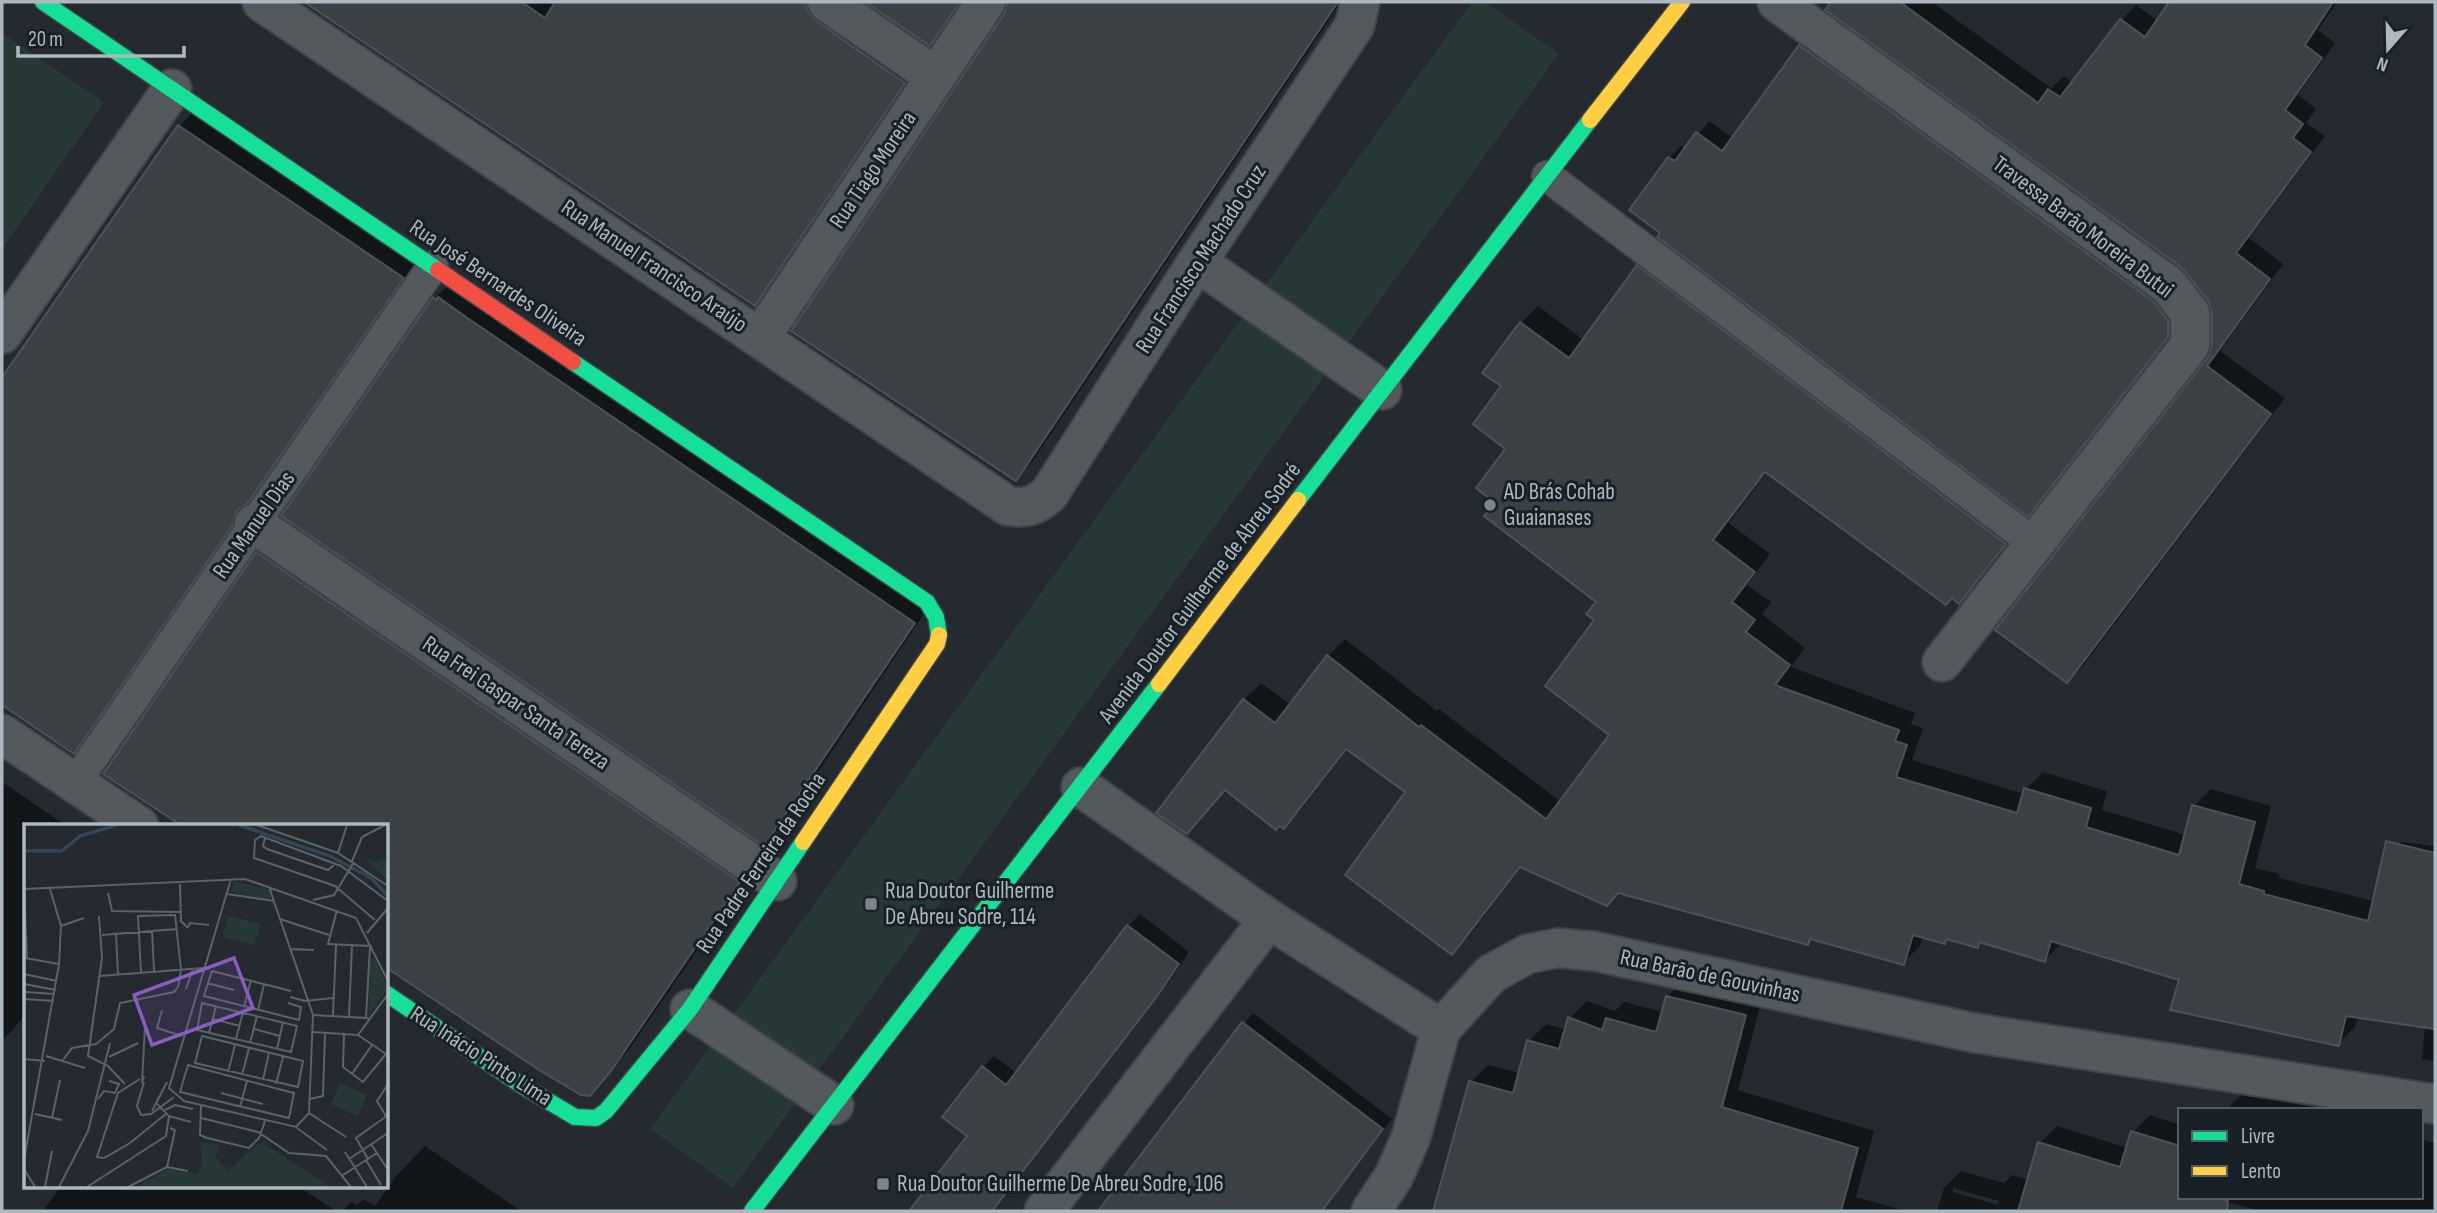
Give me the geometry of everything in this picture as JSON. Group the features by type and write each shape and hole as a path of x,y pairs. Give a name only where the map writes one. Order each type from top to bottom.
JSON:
{"street":[{"name":"Rua José Bernardes Oliveira","path":"43,2 927,602"},
{"name":"Rua Manuel Francisco Araújo","path":"261,2 1008,506 1035,506 1049,494"},
{"path":"827,2 936,77"},
{"name":"Rua Tiago Moreira","path":"760,338 986,2"},
{"name":"Avenida Doutor Guilherme de Abreu Sodré","path":"752,1211 1081,787 1382,390 1682,2"},
{"name":"Travessa Barão Moreira Butui","path":"1777,2 2168,285 2190,313 2190,345 1942,662"},
{"name":"Rua Francisco Machado Cruz","path":"1049,494 1357,13"},
{"path":"2,334 172,89"},
{"path":"1197,262 1382,390"},
{"name":"Rua Frei Gaspar Santa Tereza","path":"254,524 777,881"},
{"name":"Rua Padre Ferreira da Rocha","path":"575,1117 596,1118 606,1111 690,1009 937,644 940,631 938,618 927,602"},
{"path":"2,734 136,824"},
{"path":"1081,787 1269,919 1441,1030 1411,1137 1394,1176 1371,1211"},
{"path":"1044,1211 1269,919"},
{"name":"Rua Barão de Gouvinhas","path":"1441,1030 1491,974 1527,954 1558,948 1593,951 1975,1033 2435,1104"},
{"name":"Rua Inácio Pinto Lima","path":"388,995 521,1085 575,1117"},
{"path":"690,1009 834,1105"}],"lane":[{"path":"1547,176 2034,543"},
{"name":"Rua Manuel Dias","path":"75,783 433,266"}],"shaded area":[{"path":"1472,2 1486,2 1559,54 733,1188 650,1129"},
{"path":"2,33 104,102 2,249"}],"building":[{"path":"304,2 522,2 545,18 555,2 805,2 808,12 815,20 905,83 755,306"},
{"path":"865,2 960,2 930,46"},
{"path":"1008,2 1338,2 1016,481 791,331 1004,14"},
{"path":"1831,2 1900,2 2038,103 2048,89 2060,97 2120,19 2145,37 2169,2 2333,2 2305,45 2322,58 2285,110 2303,124 2293,138 2311,152 2236,253 2270,279 2207,366 2271,414 2067,683 1995,630 2207,358 2212,345 2212,313 2208,300 2181,267 1825,10"},
{"path":"1799,45 2153,301 2168,321 2168,337 2028,517 1657,237 1660,233 1629,210 1668,157 1675,161 1696,132 1722,151"},
{"path":"178,125 404,278 247,504 236,511 233,525 74,754 2,705 2,377"},
{"path":"1637,265 2006,544 1959,604 1952,598 1946,605 1765,472 1713,540 1755,572 1732,602 1755,620 1746,632 1790,665 1775,685 1899,730 1895,741 1907,745 1896,777 2017,813 2024,788 2091,808 2086,827 2179,855 2192,805 2255,822 2239,884 2264,891 2264,894 2368,921 2386,841 2435,853 2435,1029 2346,1016 2339,1046 2170,1010 2179,980 2051,941 2045,962 1979,942 1978,948 1946,939 1945,944 1913,935 1904,965 1810,939 1808,945 1618,893 1607,906 1520,867 1452,955 1345,875 1405,792 1346,749 1284,829 1279,826 1276,830 1225,790 1187,834 1156,813 1243,699 1275,723 1327,655 1419,727 1421,725 1546,819 1609,735 1545,686 1594,620 1586,614 1596,602 1484,516 1495,503 1476,488 1505,449 1473,424 1501,386 1482,373 1520,322 1569,358"},
{"path":"433,297 436,300 438,297 915,623 764,846 281,516"},
{"path":"256,552 740,882 611,1071 590,1096 581,1095 388,969 388,824 179,824 103,774"},
{"path":"1127,925 1179,964 1158,995 992,1211 909,1211 967,1136 942,1117 982,1066 1006,1085"},
{"path":"1666,996 1746,1015 1722,1107 1858,1148 1841,1211 1433,1211 1469,1081 1513,1093 1527,1040 1559,1049 1568,1017 1602,1030 1606,1018 1656,1032"},
{"path":"1242,1022 1383,1129 1322,1211 1098,1211"},
{"path":"2131,1131 2178,1145 2178,1199 2222,1199 2228,1201 2227,1211 2018,1211 2038,1142 2120,1167"}],"traffic: fast":[{"path":"43,2 438,270"},
{"path":"1298,500 1590,120"},
{"path":"573,362 927,602 936,617 939,635"},
{"path":"752,1211 1159,684"},
{"path":"388,995 521,1085 575,1117 596,1118 606,1111 690,1009 803,842"}],"traffic: slow":[{"path":"1590,120 1682,2"},
{"path":"1159,684 1298,500"},
{"path":"803,842 937,644 939,635"}],"traffic: jam":[{"path":"438,270 573,362"}],"place":[{"name":"AD Brás Cohab Guaianases","path":"1490,505"},
{"name":"Rua Doutor Guilherme De Abreu Sodre, 114","path":"871,904"},
{"name":"Rua Doutor Guilherme De Abreu Sodre, 106","path":"883,1184"}]}
